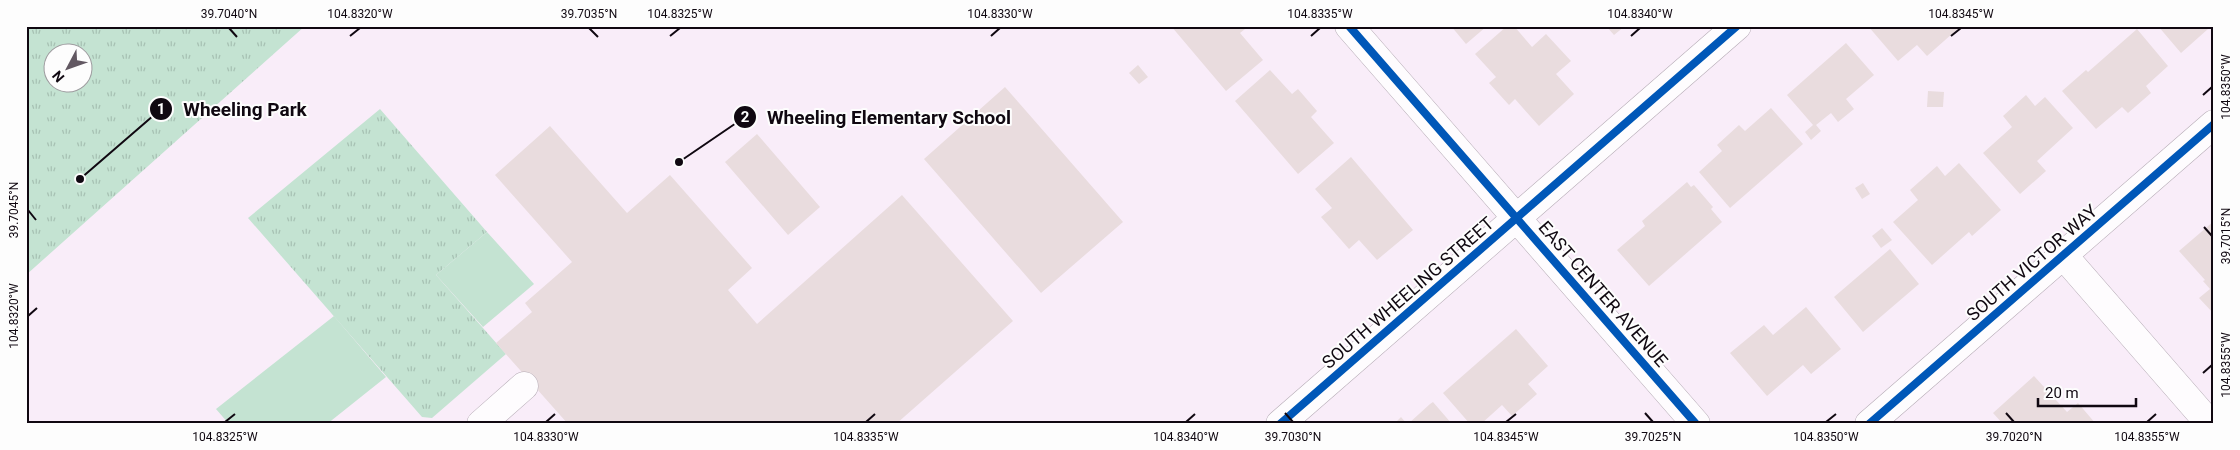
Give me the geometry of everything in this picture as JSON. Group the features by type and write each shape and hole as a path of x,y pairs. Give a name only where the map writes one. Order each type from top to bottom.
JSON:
{"street":[{"name":"EAST CENTER AVENUE","path":"1349,26 1696,424"},
{"name":"SOUTH WHEELING STREET","path":"1280,424 1737,26"},
{"name":"SOUTH VICTOR WAY","path":"1869,424 2214,124"},
{"path":"2064,255 2210,424"},
{"path":"481,424 524,386"}],"green space":[{"path":"26,26 305,26 26,275"},
{"path":"380,109 487,232 436,275 506,354 432,418 422,417 248,218"},
{"path":"487,232 534,284 483,327 436,275"},
{"path":"334,316 386,377 327,424 229,424 216,409"}],"building":[{"path":"1171,26 1243,26 1245,29 1240,33 1263,60 1226,91"},
{"path":"1451,26 1487,26 1466,44"},
{"path":"1507,26 1514,26 1532,47 1546,34 1571,61 1556,74 1574,94 1539,126 1515,99 1509,105 1489,83 1496,77 1475,54"},
{"path":"1606,26 1625,26 1614,35"},
{"path":"1868,26 1961,26 1927,56 1917,45 1898,61"},
{"path":"2158,26 2205,26 2208,29 2181,53"},
{"path":"2137,29 2168,66 2146,86 2151,93 2128,113 2122,107 2096,129 2062,91 2086,70 2088,72"},
{"path":"1846,43 1874,75 1846,99 1854,109 1838,122 1831,113 1816,125 1821,131 1811,140 1805,132 1813,125 1787,95"},
{"path":"1138,65 1148,77 1139,84 1129,73"},
{"path":"1270,70 1292,94 1298,89 1317,111 1311,117 1334,143 1298,174 1235,101"},
{"path":"1005,87 1123,222 1041,293 924,159"},
{"path":"1928,91 1944,92 1943,107 1927,107"},
{"path":"2026,95 2035,106 2045,97 2073,128 2037,161 2046,171 2020,194 1983,153 2012,127 2003,116"},
{"path":"1771,108 1803,144 1730,208 1699,172 1722,151 1717,145 1739,125 1745,131"},
{"path":"550,126 627,213 670,175 752,268 728,290 757,324 902,195 1013,321 896,424 568,424 496,343 532,312 525,303 572,262 495,175"},
{"path":"757,134 820,207 788,235 725,162"},
{"path":"1351,157 1413,230 1377,260 1359,240 1349,249 1321,217 1332,208 1315,189"},
{"path":"1959,163 2001,210 1972,236 1969,232 1932,265 1893,222 1918,200 1910,190 1937,166 1945,176"},
{"path":"1687,182 1691,187 1694,185 1713,207 1711,209 1722,222 1649,286 1617,250 1645,226 1642,221"},
{"path":"1863,183 1870,194 1862,199 1855,188"},
{"path":"2214,221 2214,314 2199,298 2210,289 2203,281 2205,280 2179,251"},
{"path":"1882,228 1892,240 1881,248 1872,236"},
{"path":"1890,249 1919,284 1863,332 1834,297"},
{"path":"1806,307 1841,349 1811,374 1803,365 1767,396 1730,353 1764,325 1773,335"},
{"path":"1516,329 1548,366 1528,384 1537,394 1512,416 1502,405 1481,424 1470,424 1443,393"},
{"path":"2034,376 2067,412 2078,403 2096,424 2003,424 1993,413"},
{"path":"1433,402 1452,424 1408,424 1430,404"},
{"path":"1401,417 1407,424 1394,424"}],"cycle path":[{"path":"1349,26 1696,424"},
{"path":"1280,424 1737,26"},
{"path":"1869,424 2214,124"}],"place":[{"name":"Wheeling Elementary School","path":"679,162"},
{"name":"Wheeling Park","path":"80,179"}]}
